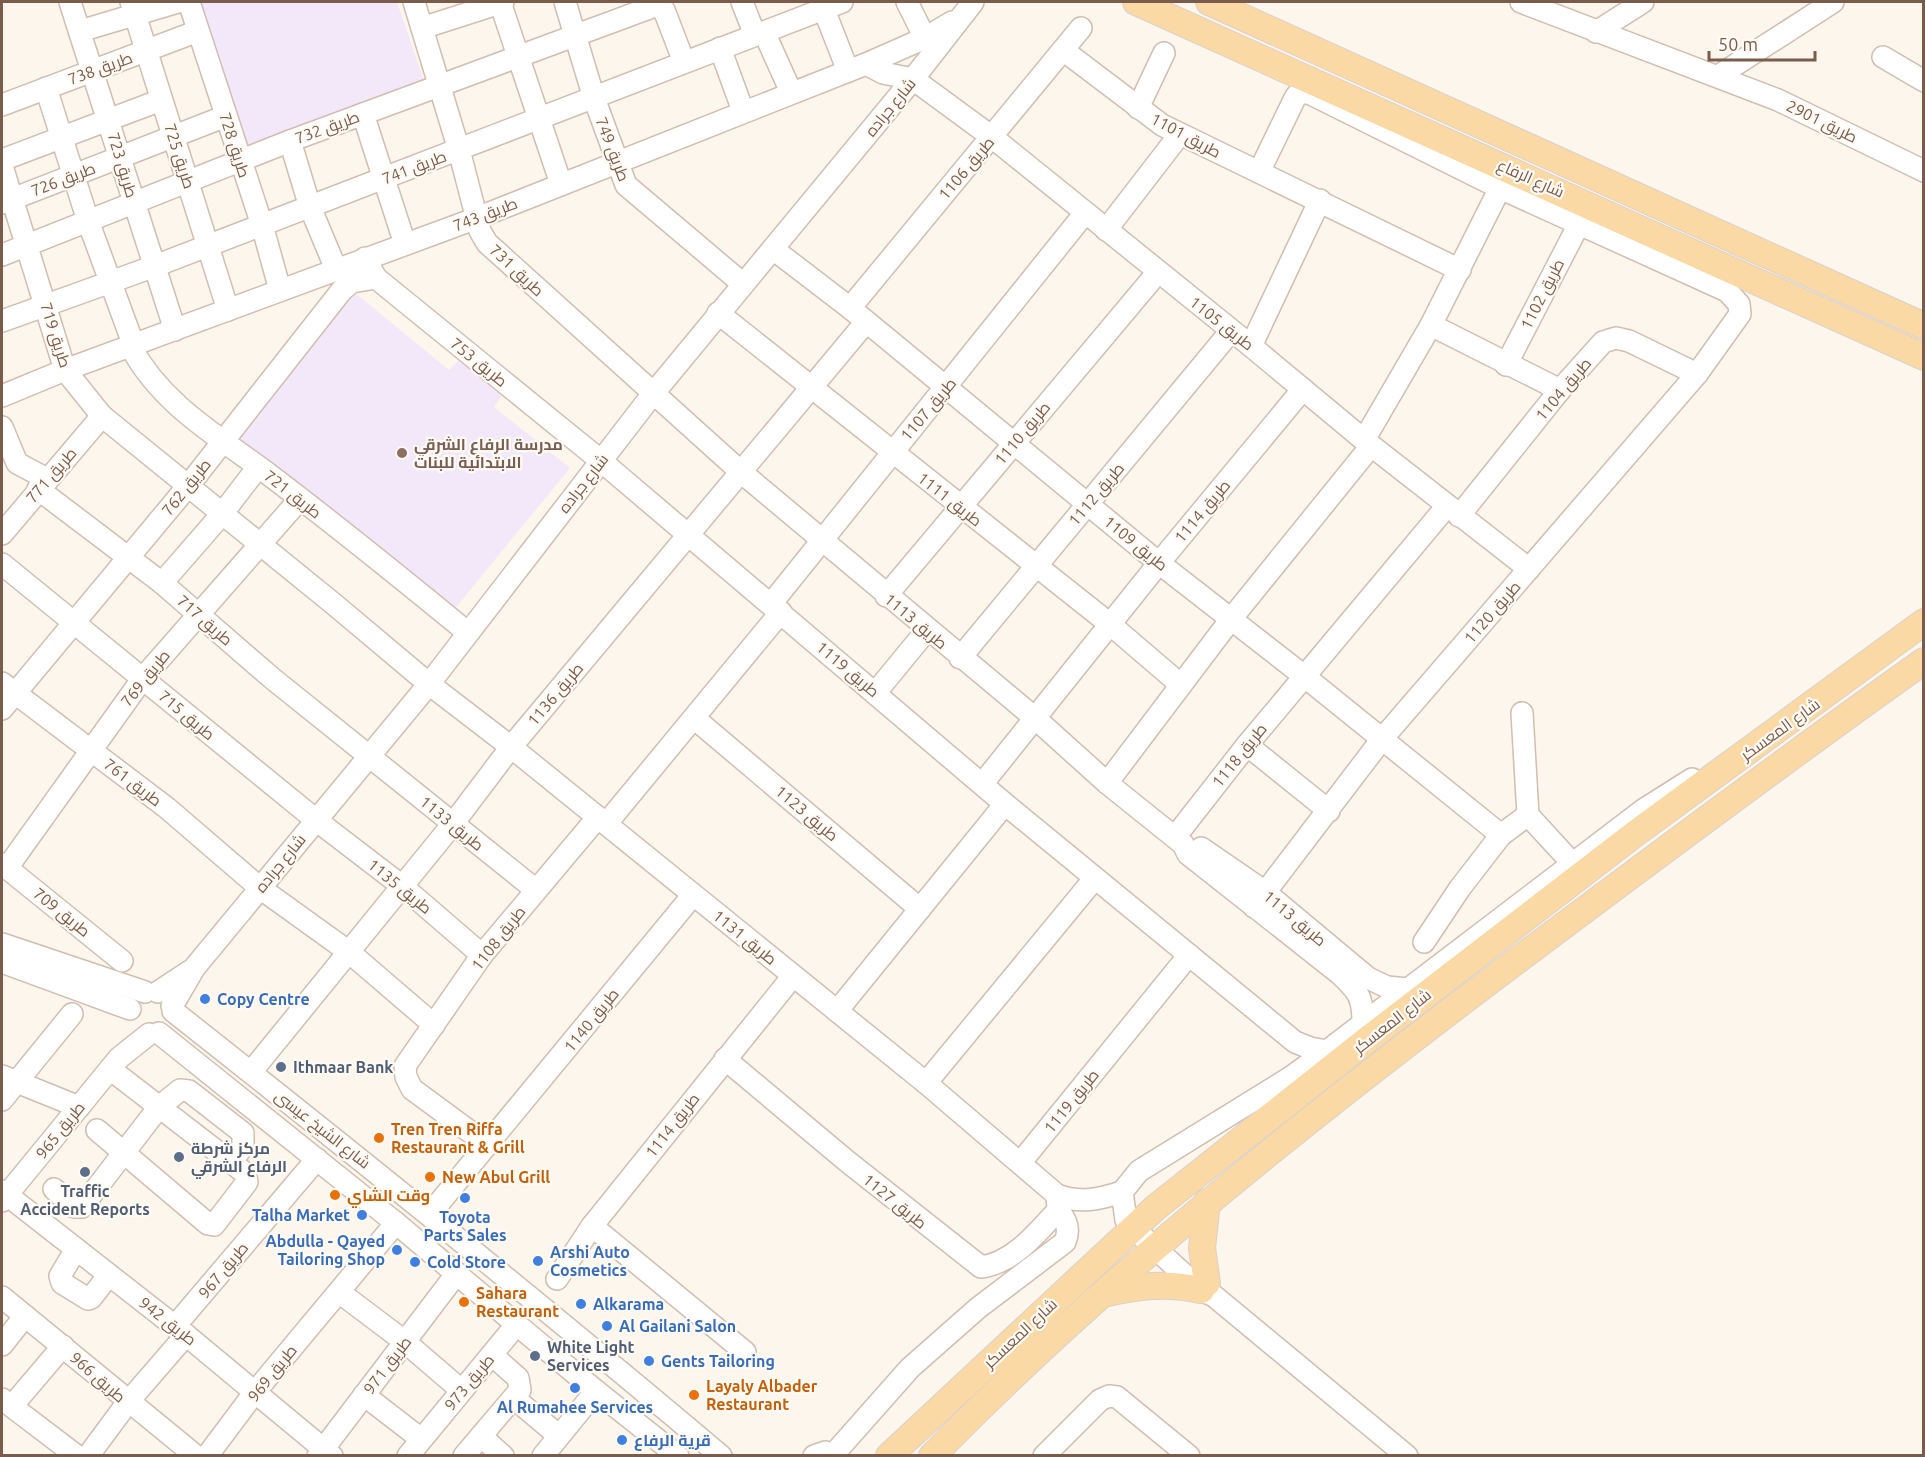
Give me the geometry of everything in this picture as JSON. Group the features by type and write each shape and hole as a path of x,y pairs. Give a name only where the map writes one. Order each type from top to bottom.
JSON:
{"main road":[{"name":"شارع الرفاع","path":"1136,2 1923,357"},
{"name":"شارع الرفاع","path":"1209,2 1923,326"},
{"name":"شارع المعسكر","path":"890,1455 1137,1223 1367,1040 1636,833 1923,622"},
{"path":"1849,714 1870,686 1923,646"},
{"name":"شارع المعسكر","path":"932,1455 1100,1294 1208,1202 1418,1035 1923,661"},
{"path":"1100,1294 1156,1284 1173,1284 1207,1290 1202,1248 1208,1202"}],"street":[{"name":"طريق 723","path":"70,2 175,330"},
{"path":"80,31 133,8 178,2"},
{"name":"طريق 728","path":"189,2 262,225 280,290"},
{"name":"طريق 731","path":"414,2 441,86 480,231 487,243 652,394"},
{"path":"423,28 502,2 561,184"},
{"name":"طريق 749","path":"565,2 594,98 626,185 743,284"},
{"path":"742,2 791,92"},
{"path":"907,2 925,38"},
{"name":"طريق 2901","path":"1521,2 1778,100 1923,171"},
{"path":"1596,32 1643,2"},
{"path":"1718,76 1833,2"},
{"name":"طريق 741","path":"2,321 384,179 684,63 829,4 857,67"},
{"name":"طريق 732","path":"2,255 240,160 655,6 664,10 684,63"},
{"name":"طريق 725","path":"133,8 228,310"},
{"name":"طريق 743","path":"2,396 65,370 477,218 857,67 925,38 968,9"},
{"name":"شارع جراده","path":"162,1000 195,967 429,684 652,394 913,79 968,9"},
{"name":"طريق 1106","path":"858,315 992,138 1081,28"},
{"name":"طريق 738","path":"2,105 198,31"},
{"path":"720,48 743,111"},
{"name":"طريق 1101","path":"1064,50 1138,108 1180,134 1460,270"},
{"path":"1138,108 1164,53"},
{"path":"1883,57 1923,81"},
{"path":"857,67 913,79"},
{"name":"طريق 1105","path":"913,79 992,138 1368,443 1529,569"},
{"name":"طريق 721","path":"46,88 88,221 142,369 184,413 258,467 467,632"},
{"path":"1259,172 1297,95 1307,93 1500,188 1579,224"},
{"path":"2,160 161,100"},
{"path":"363,114 405,244"},
{"name":"طريق 726","path":"7,201 226,116"},
{"path":"1106,230 1180,134"},
{"path":"290,141 310,207 336,269"},
{"name":"طريق 719","path":"2,166 7,201 27,244 65,370 102,416 429,684"},
{"path":"1107,783 1368,443 1460,270 1500,188"},
{"path":"1251,346 1320,200"},
{"name":"طريق 1107","path":"776,608 822,540 1084,213"},
{"name":"طريق 1120","path":"1260,900 1382,739 1697,374 1740,314 1739,304 1727,291 1579,224"},
{"name":"طريق 1102","path":"1506,364 1579,224"},
{"name":"طريق 1109","path":"772,249 858,315 1159,563 1502,835"},
{"name":"طريق 753","path":"365,258 376,278 600,460"},
{"name":"طريق 1110","path":"886,596 962,507 1012,443 1158,272"},
{"name":"طريق 762","path":"2,709 8,688 74,622 129,557 188,486 342,290 352,282 376,278"},
{"name":"طريق 1111","path":"718,313 891,453 1111,625 1181,685"},
{"name":"طريق 1136","path":"251,1072 453,825 511,747 812,388 858,315"},
{"path":"1431,325 1560,390"},
{"name":"طريق 1112","path":"960,658 1231,331"},
{"name":"طريق 1104","path":"1304,676 1603,342 1616,338 1629,340 1697,374"},
{"name":"طريق 1114","path":"1036,719 1159,563 1303,389"},
{"name":"طريق 1113","path":"652,394 886,596 1036,719 1107,783 1179,840 1188,854 1260,900 1368,978 1387,987 1407,989"},
{"name":"طريق 771","path":"2,534 102,416"},
{"name":"طريق 717","path":"2,427 9,466 43,484 368,757"},
{"name":"طريق 1119","path":"600,460 1005,804 1289,1037 1302,1046 1327,1051"},
{"path":"162,583 222,514 258,467"},
{"name":"طريق 769","path":"4,866 143,678 299,500"},
{"name":"طريق 715","path":"2,564 316,820"},
{"path":"602,820 694,718 776,608"},
{"path":"876,693 927,630"},
{"name":"طريق 1118","path":"1179,840 1247,745 1304,676"},
{"name":"طريق 1131","path":"429,684 602,820 1022,1162 1058,1203"},
{"name":"طريق 761","path":"8,688 167,808 260,888 349,952 434,1025"},
{"path":"1522,713 1528,815 1574,864"},
{"name":"طريق 1123","path":"694,718 920,909"},
{"path":"983,783 1036,719"},
{"path":"981,1267 995,1265 1009,1257 1058,1203 1068,1199 1094,1200 1122,1191 1139,1171 1291,1077 1327,1051 1669,793 1759,744"},
{"path":"1247,745 1329,811"},
{"name":"طريق 1133","path":"368,757 536,891"},
{"path":"837,1011 1005,804"},
{"path":"1424,942 1460,888 1502,835 1528,815"},
{"name":"طريق 1135","path":"316,820 402,886 482,955"},
{"name":"طريق 1108","path":"488,1145 412,1089 406,1077 405,1066 482,955 536,891 602,820"},
{"name":"طريق 709","path":"4,866 122,961"},
{"path":"926,1083 1095,878"},
{"name":"طريق 1140","path":"430,1214 693,895"},
{"name":"طريق 1113","path":"1260,900 1355,988 1363,1002 1363,1022"},
{"name":"شارع الشيخ عيسى","path":"2,944 162,1000 430,1214 721,1455"},
{"name":"طريق 1119","path":"1022,1162 1189,955"},
{"path":"2,962 131,1016 142,1032 154,1034 170,1024 162,1000 135,999 131,1016"},
{"name":"طريق 1114","path":"557,1279 592,1226 793,976"},
{"path":"2,1100 9,1079 72,1014"},
{"name":"طريق 965","path":"115,1063 131,1016"},
{"name":"شارع الشيخ عيسى","path":"154,1034 317,1159 457,1273 596,1391 678,1455"},
{"name":"طريق 965","path":"3,1196 115,1063 154,1034"},
{"path":"1289,1037 1294,1053 1291,1077"},
{"name":"طريق 1127","path":"725,1059 848,1162 1006,1286"},
{"path":"98,1130 208,1224 214,1225 247,1182 245,1173 159,1107 115,1063"},
{"path":"9,1079 79,1107"},
{"path":"54,1189 74,1208 82,1207 159,1107 180,1090 189,1091 243,1133 243,1146 231,1162"},
{"name":"طريق 967","path":"88,1455 180,1330 317,1159"},
{"path":"1122,1191 1126,1220 1137,1223 1207,1290 1407,1455"},
{"name":"طريق 942","path":"3,1196 76,1249 180,1330 324,1453"},
{"path":"814,1455 825,1452 833,1455 910,1368 1006,1286 1065,1242 1068,1234 1067,1226 1058,1203"},
{"name":"طريق 969","path":"207,1455 255,1392 396,1223"},
{"path":"592,1226 745,1352"},
{"path":"76,1249 60,1276 62,1283 87,1299 91,1298 109,1275"},
{"name":"طريق 971","path":"324,1453 364,1395 457,1273"},
{"path":"339,1292 404,1341 461,1390"},
{"name":"طريق 966","path":"2,1297 128,1402 196,1455"},
{"path":"2,1345 25,1316"},
{"name":"طريق 973","path":"408,1455 517,1324"},
{"path":"63,1346 7,1402 77,1455"},
{"path":"464,1455 520,1390 518,1378 492,1355"},
{"path":"543,1455 596,1391"},
{"path":"364,1395 421,1439"},
{"path":"1044,1455 1100,1400 1109,1396 1117,1397 1190,1455"},
{"path":"514,1398 559,1436"},
{"path":"481,1436 503,1455"}],"shaded area":[{"path":"192,2 397,2 426,87 239,157"},
{"name":"مدرسة الرفاع الشرقي الابتدائية للبنات","path":"349,288 449,370 459,360 502,395 494,407 570,468 453,611 233,439"}],"place":[{"name":"مدرسة الرفاع الشرقي الابتدائية للبنات","path":"402,453"},
{"name":"Copy Centre","path":"205,999"},
{"name":"Ithmaar Bank","path":"281,1067"},
{"name":"Tren Tren Riffa Restaurant & Grill","path":"379,1138"},
{"name":"مركز شرطة الرفاع الشرقي","path":"179,1157"},
{"name":"Traffic Accident Reports","path":"85,1172"},
{"name":"New Abul Grill","path":"430,1177"},
{"name":"وقت الشاي","path":"335,1195"},
{"name":"Toyota Parts Sales","path":"465,1198"},
{"name":"Talha Market","path":"362,1215"},
{"name":"Abdulla - Qayed Tailoring Shop","path":"397,1250"},
{"name":"Arshi Auto Cosmetics","path":"538,1261"},
{"name":"Cold Store","path":"415,1262"},
{"name":"Sahara Restaurant","path":"464,1302"},
{"name":"Alkarama","path":"581,1304"},
{"name":"Al Gailani Salon","path":"607,1326"},
{"name":"White Light Services","path":"535,1356"},
{"name":"Gents Tailoring","path":"649,1361"},
{"name":"Al Rumahee Services","path":"575,1388"},
{"name":"Layaly Albader Restaurant","path":"694,1395"},
{"name":"قرية الرفاع","path":"622,1440"}]}
